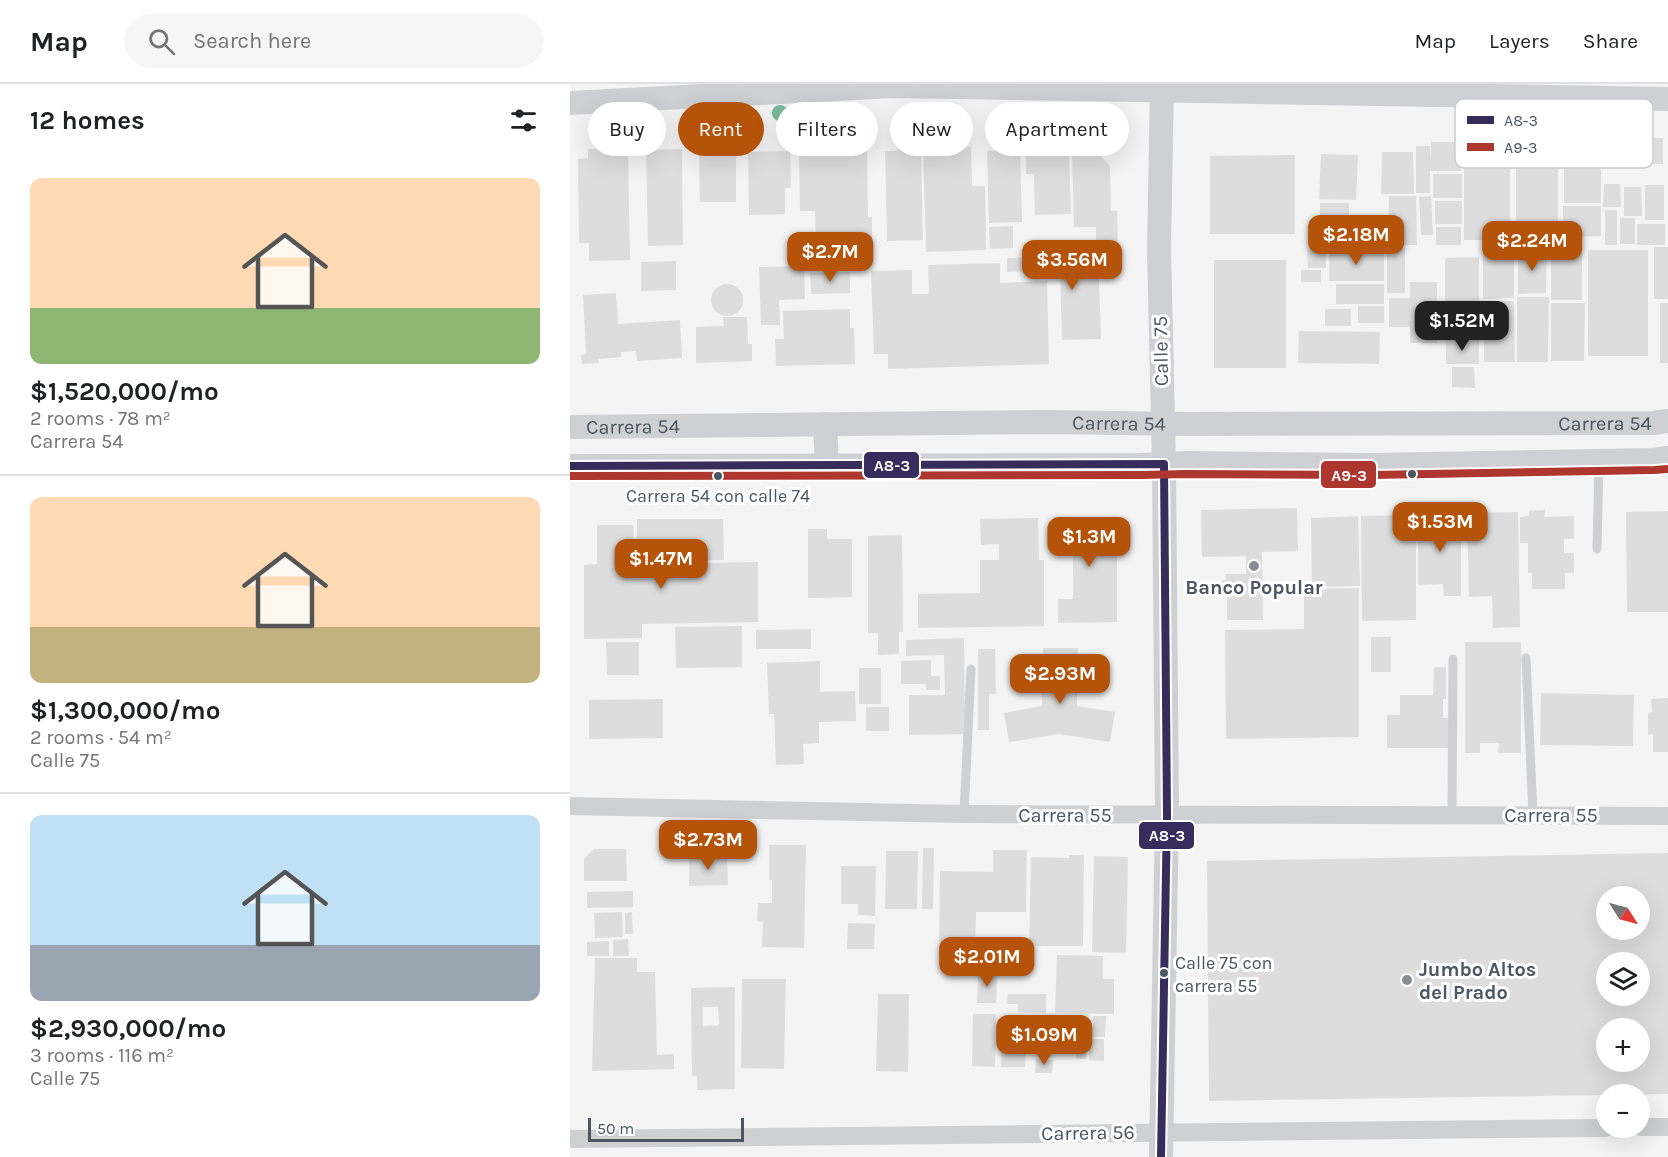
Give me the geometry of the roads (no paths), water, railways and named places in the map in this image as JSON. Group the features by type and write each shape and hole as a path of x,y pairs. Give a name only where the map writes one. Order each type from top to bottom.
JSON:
{"main road":[{"path":"570,103 893,86 1162,87 1668,99"},
{"name":"Calle 75","path":"1161,1157 1167,815 1164,464 1159,249 1162,87"},
{"name":"Carrera 54","path":"570,427 1047,422 1162,424 1654,423 1668,421"},
{"path":"1448,423 1450,463"},
{"path":"825,424 827,466"},
{"name":"Carrera 54","path":"570,466 1450,463 1668,458"}],"street":[{"name":"Carrera 55","path":"570,806 964,814 1668,816"},
{"path":"1650,1127 1668,1127"},
{"name":"Carrera 56","path":"570,1139 1596,1128"}],"lane":[{"path":"1597,549 1599,461"},
{"path":"1526,658 1533,815"},
{"path":"1452,816 1453,659"},
{"path":"964,814 971,669"}],"place":[{"name":"Carrera 54 con calle 74","path":"718,476"},
{"name":"Banco Popular","path":"1254,566"},
{"name":"Calle 75 con carrera 55","path":"1164,973"},
{"name":"Jumbo Altos del Prado","path":"1407,980"}]}
